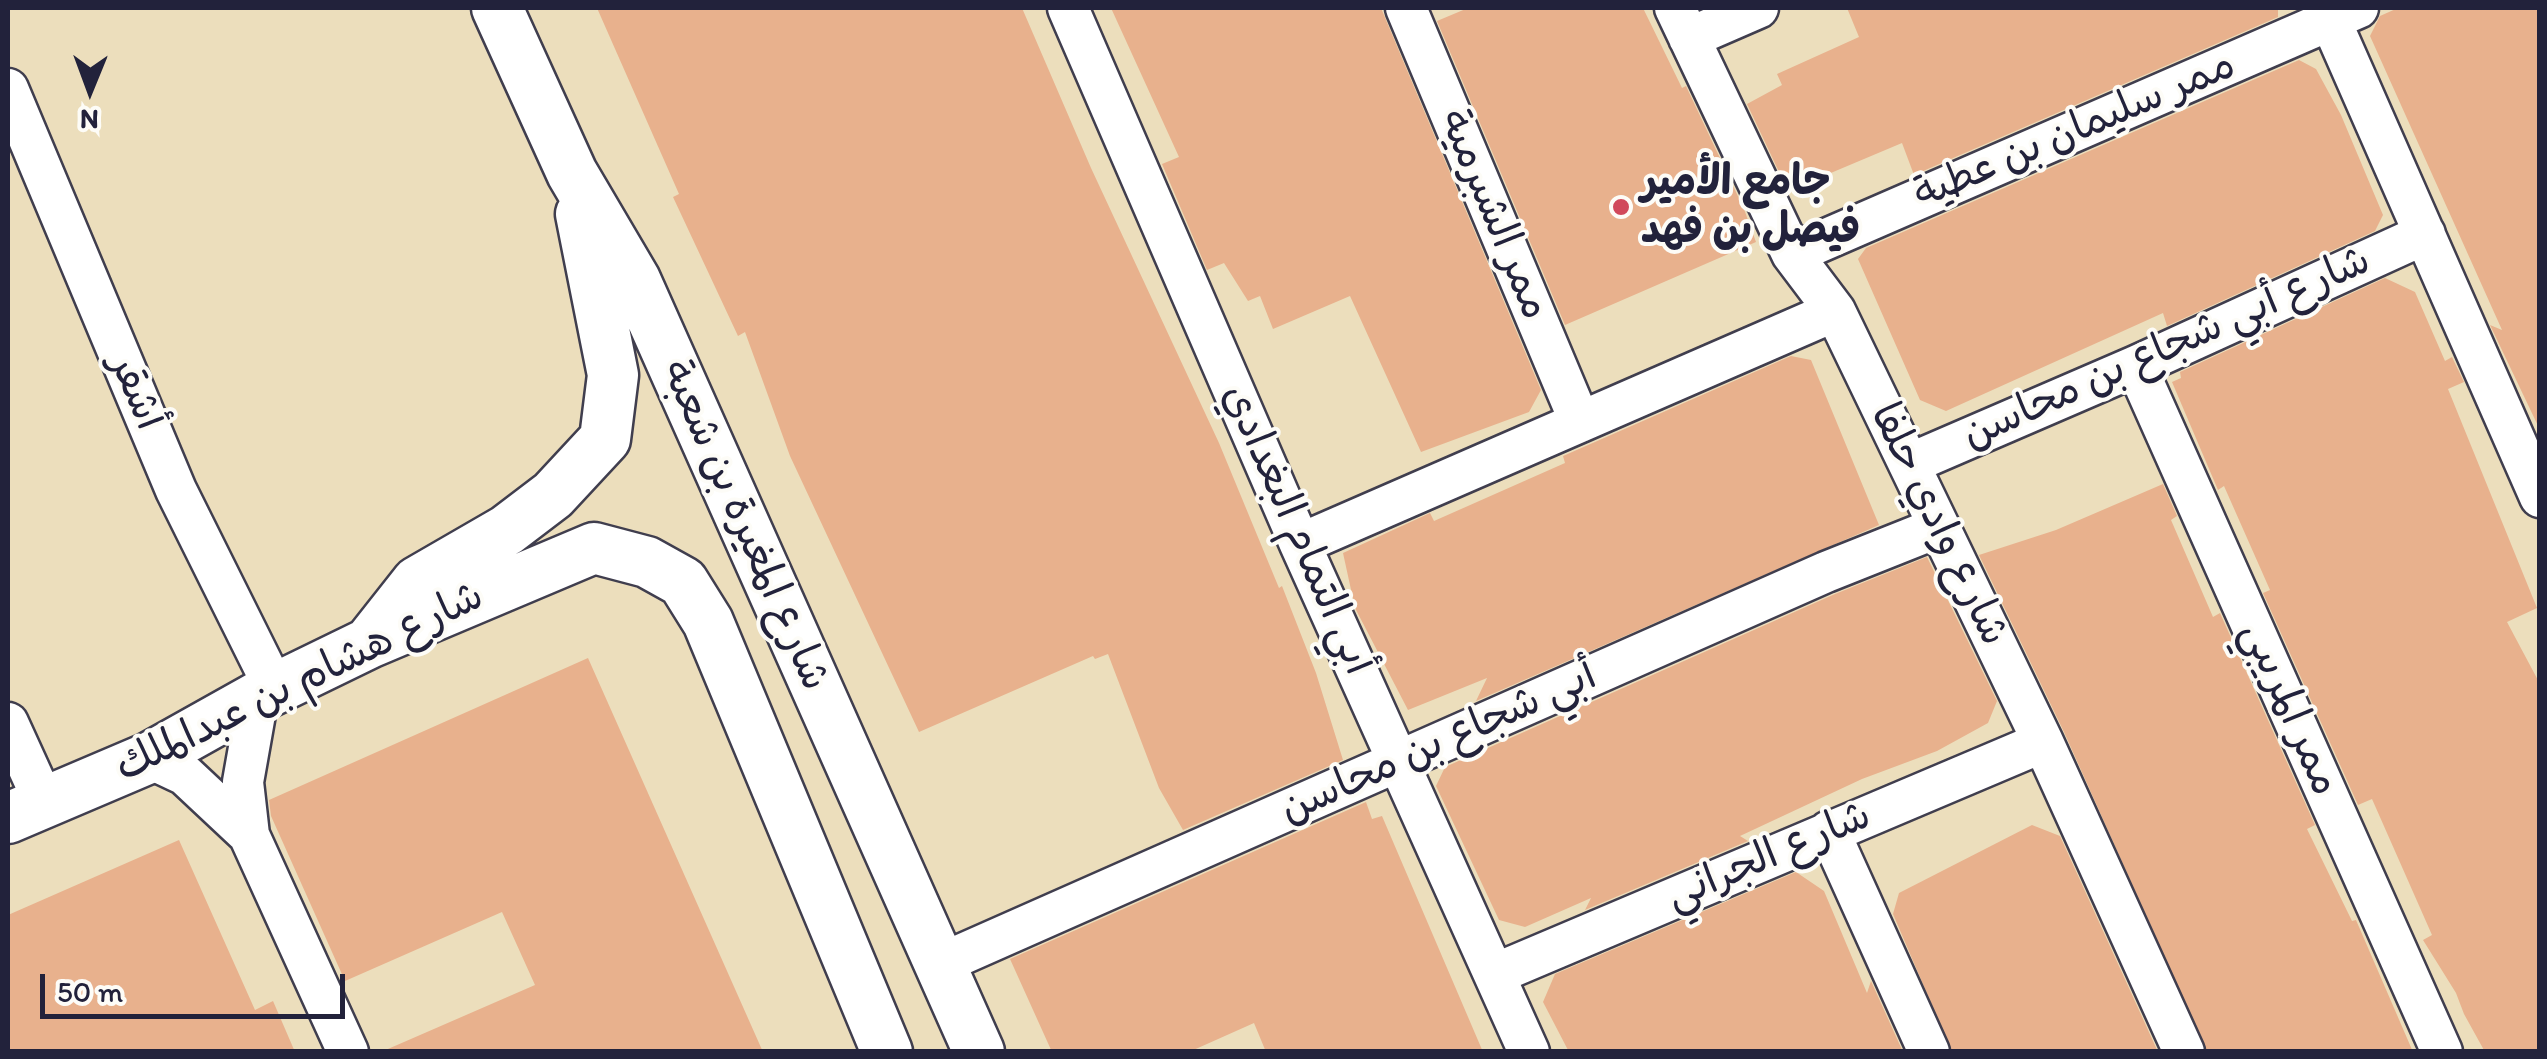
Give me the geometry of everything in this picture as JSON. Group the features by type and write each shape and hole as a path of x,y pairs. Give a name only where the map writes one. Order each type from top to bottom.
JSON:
{"street":[{"name":"شارع المغيرة بن شعبة","path":"496,8 572,172 635,280 979,1052"},
{"name":"أبي التمام البغدادي","path":"1068,8 1300,544 1529,1052"},
{"name":"ممر الشبرمية","path":"1406,8 1580,422"},
{"path":"1682,23 1758,8"},
{"path":"2338,12 2425,234 2540,497"},
{"name":"ممر سليمان بن عطية","path":"1792,254 2338,12"},
{"name":"شارع وادي حلفا","path":"1682,23 1792,254 1834,311 1909,464 2044,742 2184,1052"},
{"name":"أشقر","path":"8,89 176,490 267,693"},
{"path":"368,643 417,582 553,495 605,439 613,375 572,172"},
{"name":"شارع أبي شجاع بن محاسن","path":"1909,464 2425,234"},
{"path":"1300,544 1834,311"},
{"name":"ممر المريبي","path":"2136,366 2442,1052"},
{"name":"أبي شجاع بن محاسن","path":"940,964 1826,572 1939,527"},
{"name":"شارع المغيرة بن شعبة","path":"594,548 647,562 683,582 708,622 887,1052"},
{"name":"شارع هشام بن عبدالملك","path":"26,810 149,758 368,643 594,548"},
{"path":"267,693 243,782 249,835 348,1052"},
{"path":"8,723 26,810"},
{"name":"شارع الجراني","path":"1495,974 2044,742"},
{"path":"149,758 186,774 249,835"},
{"path":"1828,831 1928,1052"}],"building":[{"path":"597,8 1022,8 1091,168 1219,443 1279,588 1282,586 1316,673 1343,760 1183,830 1159,788 1108,654 1095,659 1093,656 919,732 790,456 745,332 738,336 673,197 679,194"},
{"path":"1111,8 1381,8 1541,390 1529,412 1421,452 1350,296 1273,329 1260,296 1248,301 1224,263 1207,270 1162,164 1179,157"},
{"path":"1468,8 1643,8 1682,88 1686,86 1756,242 1565,325 1437,21"},
{"path":"1847,8 2278,8 2278,17 1914,175 1902,143 1788,191 1747,104 1782,85 1777,74 1859,37"},
{"path":"2398,8 2540,8 2540,430 2490,325 2502,330 2370,36 2380,16"},
{"path":"2299,60 2316,69 2341,115 2383,215 2375,231 2167,326 2163,313 1946,411 1920,400 1858,259 1866,248"},
{"path":"2385,278 2415,292 2445,361 2452,357 2464,382 2448,389 2537,608 2507,622 2540,684 2540,1052 2485,1052 2456,993 2423,940 2432,935 2372,799 2358,805 2263,593 2270,590 2224,486 2218,490 2172,382 2181,378 2180,372"},
{"path":"1791,356 1811,360 1879,525 1476,701 1487,678 1408,710 1355,608 1343,553 1430,513 1434,521 1565,463 1563,456"},
{"path":"2163,484 2177,516 2171,520 2213,617 2220,613 2315,825 2307,829 2352,921 2356,920 2413,1052 2207,1052 2064,732 1979,555 2056,530"},
{"path":"1927,557 1997,701 1988,723 1937,751 1862,779 1740,836 1748,841 1585,910 1591,898 1525,927 1499,920 1436,786 1445,767"},
{"path":"588,658 763,1052 381,1052 535,985 502,912 345,981 271,816 269,800"},
{"path":"1366,802 1372,819 1382,816 1483,1052 1266,1052 1254,1023 1189,1052 1052,1052 1010,959"},
{"path":"2032,825 2060,836 2158,1052 1952,1052 1893,914 1899,893"},
{"path":"179,840 255,1010 273,1001 295,1052 8,1052 8,915"},
{"path":"1796,872 1824,891 1867,993 1871,981 1903,1052 1569,1052 1543,1002 1555,974"}],"place":[{"name":"جامع الأمير فيصل بن فهد","path":"1621,207"}]}
